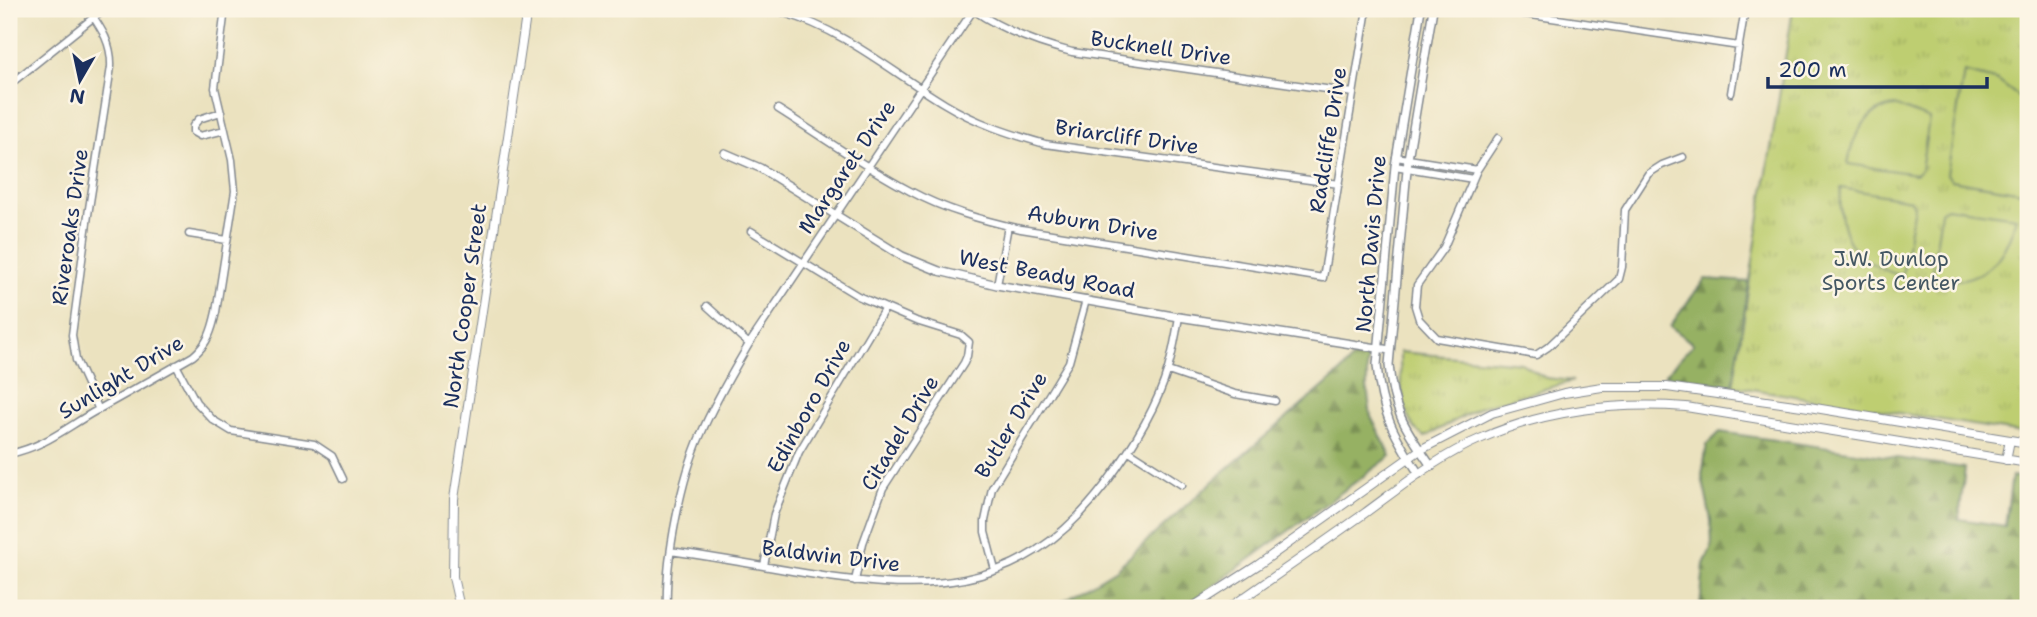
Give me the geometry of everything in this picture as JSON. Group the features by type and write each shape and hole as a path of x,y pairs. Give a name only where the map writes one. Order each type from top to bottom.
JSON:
{"main road":[{"name":"North Cooper Street","path":"460,608 453,577 454,499 527,9"},
{"path":"1191,608 1258,565 1420,450 1492,413 1525,402 1576,391 1637,385 1690,389 2028,443"},
{"path":"1754,418 1757,399"},
{"path":"1229,608 1419,474 1481,438 1540,418 1594,408 1659,405 1686,407 2028,463"},
{"path":"2006,460 2010,440"}],"street":[{"name":"Riveroaks Drive","path":"88,9 109,44 111,67 72,335 76,360 99,410"},
{"path":"9,85 104,9"},
{"name":"Sunlight Drive","path":"9,454 52,440 204,347 212,330 235,191 232,160 215,81 225,9"},
{"name":"Bucknell Drive","path":"973,9 985,18 1028,39 1072,52 1353,93"},
{"name":"Margaret Drive","path":"667,608 676,520 700,435 727,381 973,9"},
{"name":"Radcliffe Drive","path":"1322,278 1367,9"},
{"name":"North Davis Drive","path":"1419,474 1387,419 1380,394 1377,365 1395,162 1421,9"},
{"name":"North Davis Drive","path":"1431,466 1398,414 1389,365 1408,164 1433,9"},
{"path":"1491,9 1739,46"},
{"path":"1731,93 1745,9"},
{"name":"Briarcliff Drive","path":"784,13 823,27 975,120 1005,133 1045,144 1339,184"},
{"name":"Auburn Drive","path":"778,109 909,191 950,209 1008,226 1322,278"},
{"path":"221,112 199,119 193,125 193,132 200,136 225,130"},
{"path":"1498,138 1473,178 1444,247 1418,285 1415,306 1419,320 1437,338 1536,355 1548,347 1619,279 1625,210 1648,174 1683,157"},
{"name":"West Beady Road","path":"725,153 760,168 902,256 939,271 997,285 1179,317 1390,350"},
{"path":"1395,162 1473,178"},
{"path":"1408,164 1477,170"},
{"path":"997,285 1008,226"},
{"path":"751,231 858,296 885,308"},
{"path":"189,234 227,240"},
{"name":"Butler Drive","path":"995,570 985,532 992,488 1069,362 1086,300"},
{"path":"707,306 749,344"},
{"name":"Citadel Drive","path":"855,581 863,543 883,488 964,363 969,346 969,342 961,335 885,308"},
{"name":"Edinboro Drive","path":"764,566 774,514 799,452 885,308"},
{"name":"Baldwin Drive","path":"671,551 855,581 933,584 979,576 995,570 1036,551 1080,517 1129,452 1145,424 1168,371 1179,317"},
{"path":"176,366 196,402 213,419 232,431 314,444 332,456 343,479"},
{"path":"1168,371 1236,394 1275,401"},
{"path":"1129,452 1182,485"}],"green space":[{"name":"J.W. Dunlop Sports Center","path":"1793,9 2028,9 2028,434 1733,386"},
{"path":"1964,72 1998,81 2028,104 2028,193 1951,180 1947,174"},
{"path":"1896,106 1929,119 1921,170 1915,174 1848,164 1853,144 1862,126 1876,113"},
{"path":"1841,188 1911,200 1914,206 1902,276 1872,263 1852,246 1842,221"},
{"path":"1946,207 2016,217 2005,248 1988,268 1964,279 1931,282 1941,212"},
{"path":"1705,279 1749,282 1733,386 1665,375 1693,344 1670,326"},
{"path":"1400,352 1521,363 1546,378 1573,381 1480,407 1425,437 1417,431 1406,411 1401,386"},
{"path":"1355,355 1367,358 1371,417 1391,456 1194,600 1171,608 1052,608 1116,569 1221,474 1342,371"},
{"path":"1720,432 1965,468 1959,519 2005,526 2012,476 2028,479 2028,608 1789,608 1782,605 1772,608 1700,608 1704,564 1712,547 1711,520 1702,476 1707,445"}]}
